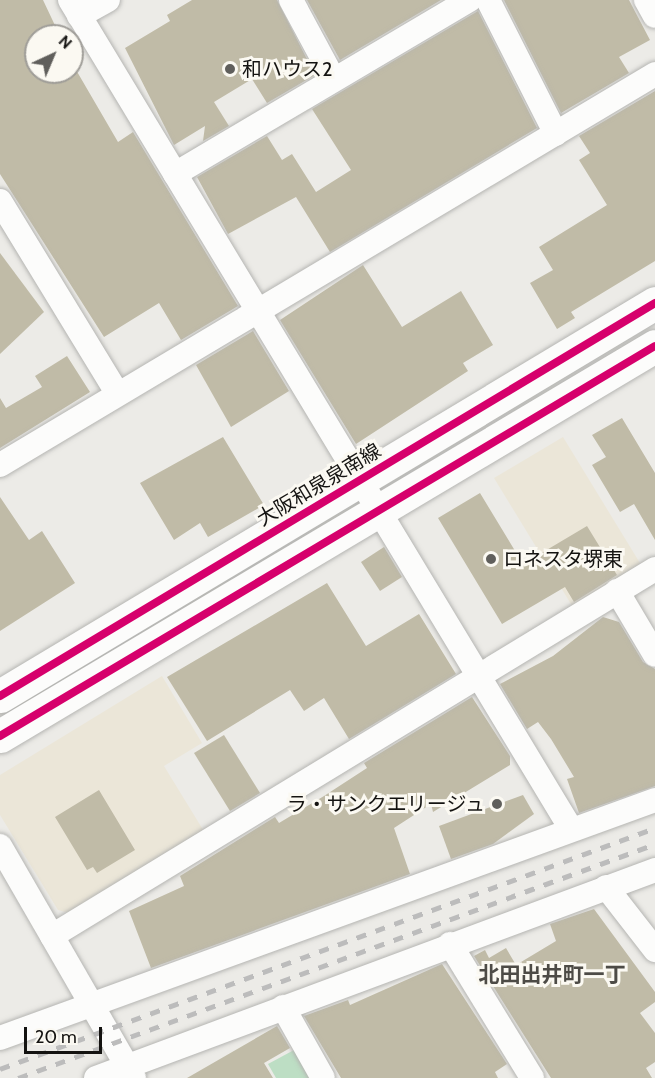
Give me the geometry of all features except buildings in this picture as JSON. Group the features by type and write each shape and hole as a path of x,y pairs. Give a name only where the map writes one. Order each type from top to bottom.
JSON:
{"main road":[{"name":"大阪和泉泉南線","path":"0,696 655,303"},
{"path":"0,736 655,346"}],"street":[{"path":"108,0 74,8 571,829"},
{"path":"291,0 333,78"},
{"path":"175,174 333,78 469,0"},
{"path":"488,0 556,134"},
{"path":"646,0 655,16"},
{"path":"0,465 655,74"},
{"path":"0,201 118,394"},
{"path":"52,936 655,569"},
{"path":"617,591 655,655"},
{"path":"0,1038 93,1001 426,887 571,829 655,800"},
{"path":"0,846 93,1001 131,1071"},
{"path":"96,1078 131,1071 283,1007 655,870"},
{"path":"606,887 655,950"},
{"path":"450,944 532,1078"},
{"path":"283,1007 322,1078"}],"shaded area":[{"path":"563,437 643,568 574,609 494,478"},
{"path":"162,676 202,743 164,766 205,833 72,914 58,910 0,815 0,775"}],"green space":[{"path":"294,1050 309,1078 276,1078 268,1064"}],"railway":[{"path":"0,1069 655,828"},
{"path":"18,1078 655,844"}],"cycle path":[{"path":"0,696 655,303"},
{"path":"0,736 655,346"}],"place":[{"name":"和ハウス2","path":"230,69"},
{"name":"ロネスタ堺東","path":"491,559"},
{"name":"ラ・サンクエリージュ","path":"497,804"}],"district":[{"name":"北田出井町一丁","path":"552,975"}]}
